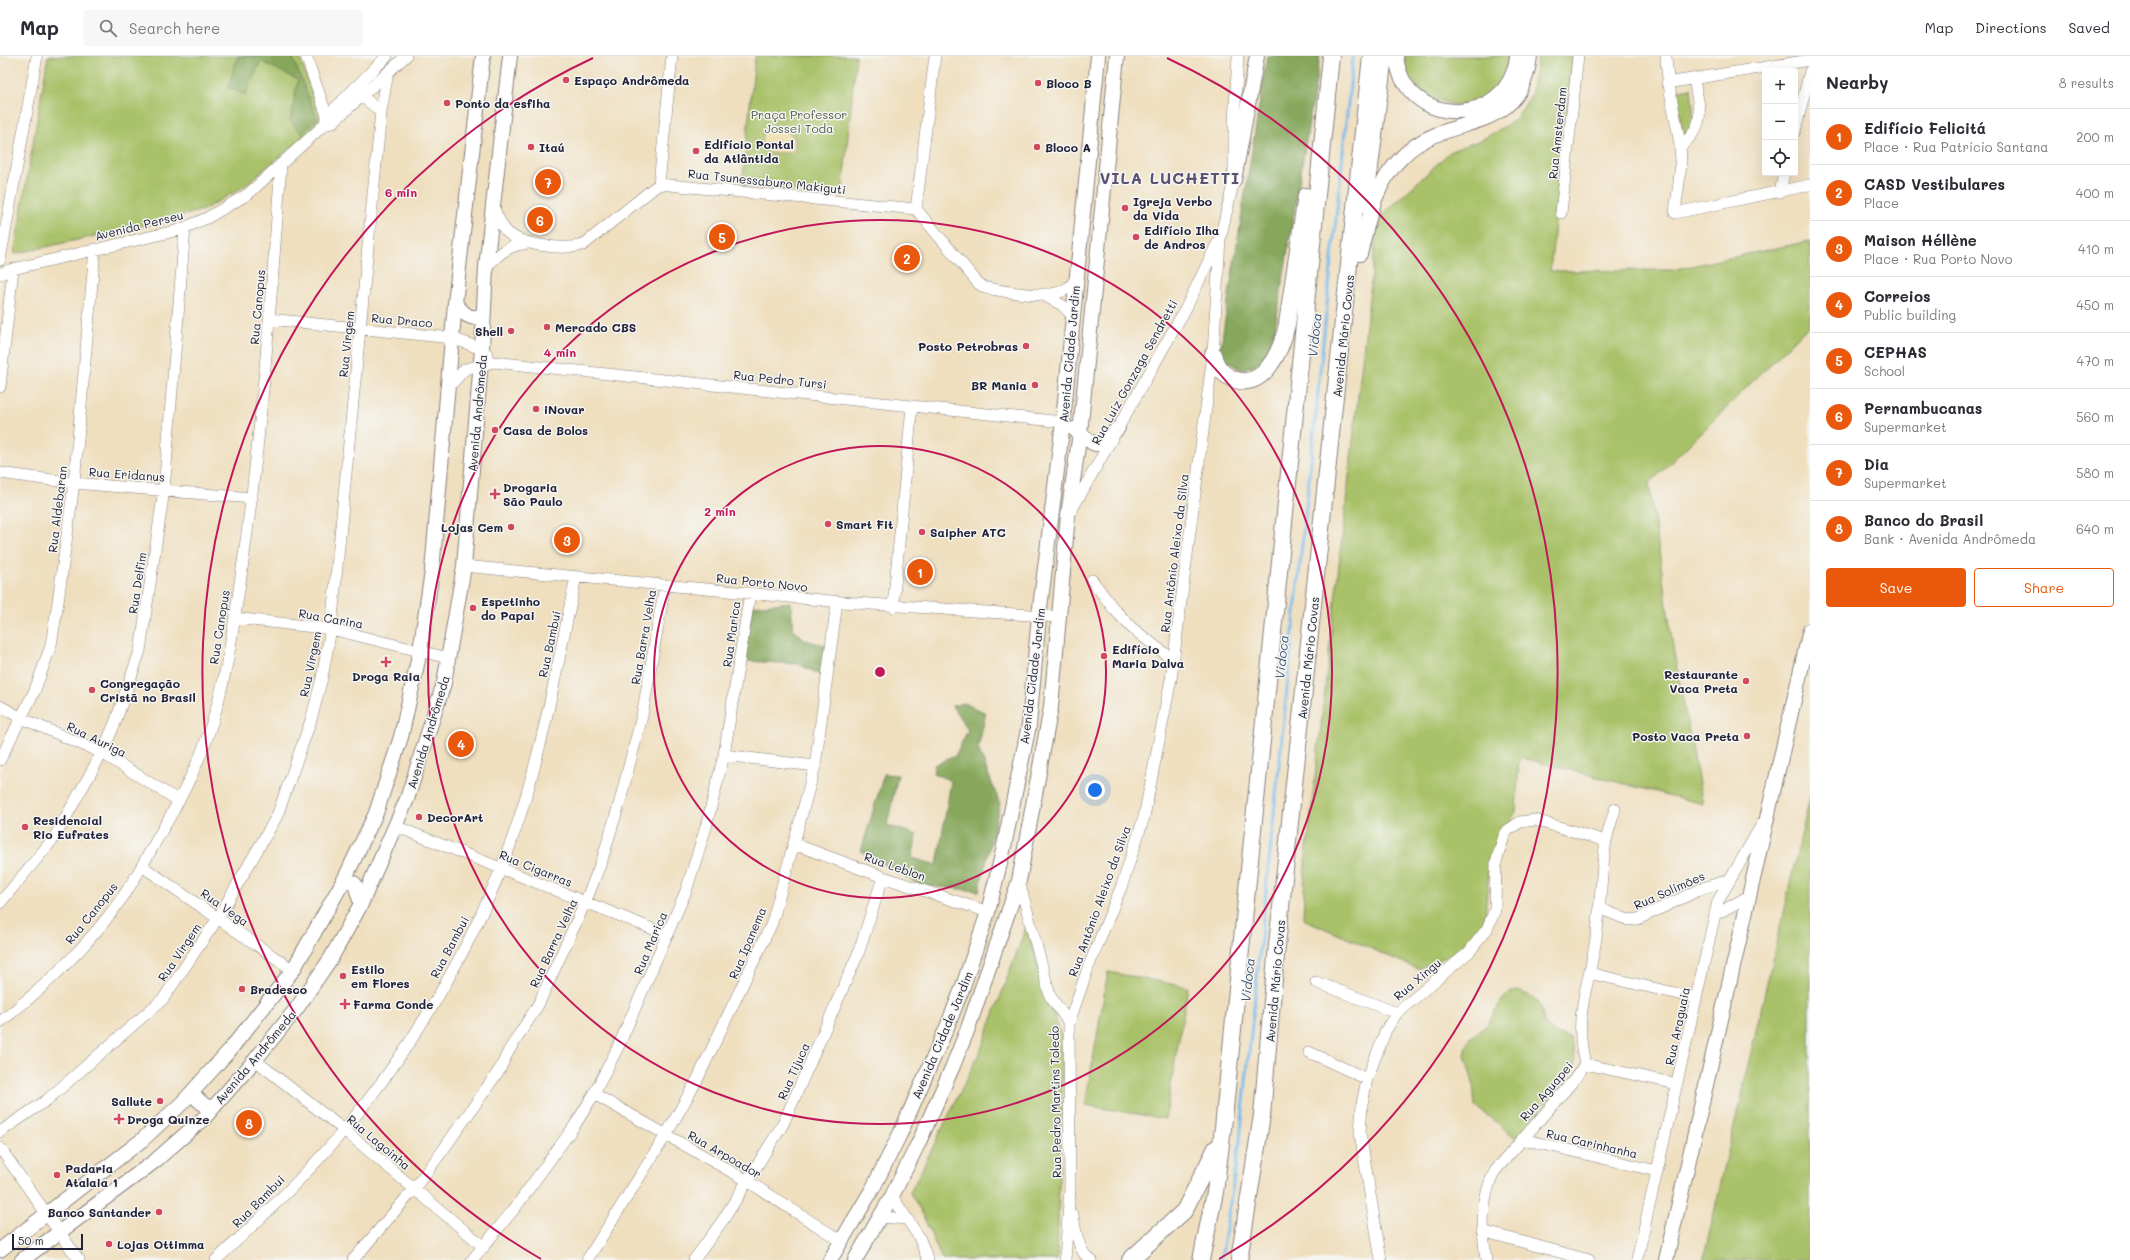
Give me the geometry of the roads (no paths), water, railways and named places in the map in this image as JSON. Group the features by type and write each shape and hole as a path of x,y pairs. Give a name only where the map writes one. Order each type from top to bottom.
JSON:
{"highway":[{"path":"1201,1260 1215,1192 1224,1128 1330,56"},
{"name":"Avenida Mário Covas","path":"1239,1260 1262,1115 1279,930 1342,344 1371,56"},
{"path":"1213,354 1219,368 1226,376 1235,380 1252,381 1267,368 1280,347 1287,324 1310,168 1324,115"},
{"path":"1342,344 1360,254"},
{"path":"1130,1260 1184,1212 1212,1157 1224,1128"}],"main road":[{"name":"Avenida Andrômeda","path":"0,1250 46,1216 142,1140 191,1093 229,1051 293,970 345,878 376,813 401,737 420,651 432,571 446,390 483,56"},
{"name":"Avenida Andrômeda","path":"22,1260 155,1161 205,1117 255,1060 297,1008 327,964 361,904 407,799 444,683 464,566 487,364 482,349 486,267 510,56"},
{"name":"Avenida Cidade Jardim","path":"830,1260 873,1188 900,1134 960,996 988,912 1003,851 1029,724 1039,616 1063,422 1074,317 1076,277 1098,56"},
{"name":"Avenida Cidade Jardim","path":"855,1260 892,1196 919,1142 967,1031 1019,881 1051,707 1068,515 1080,433 1117,56"},
{"path":"1234,180 1257,56"},
{"path":"1360,254 1385,56"},
{"path":"1396,56 1397,68 1408,89 1419,101 1439,110 1457,112 1477,108 1496,98 1509,84 1516,67 1517,56"},
{"path":"1360,254 1376,194 1392,168 1404,155 1430,137 1486,119 1508,105 1523,84 1529,68 1530,56"},
{"path":"455,303 462,313 469,317 479,317 483,314"},
{"path":"1063,422 1080,433 1091,444 1100,444 1118,428"},
{"path":"1666,1260 1810,630"},
{"path":"345,878 355,884 361,904"},
{"path":"191,1093 204,1105 212,1108"},
{"path":"142,1140 155,1161"}],"street":[{"path":"0,260 37,56"},
{"path":"306,56 328,121"},
{"name":"Avenida Perseu","path":"328,121 363,97 406,56"},
{"path":"486,267 501,253 514,244 528,243 572,248 583,245 659,184 672,56"},
{"path":"935,56 916,209 978,283 985,288 1042,295 1062,291 1069,287 1076,277"},
{"path":"1220,239 1234,180 1234,122 1238,56"},
{"name":"Rua Amsterdam","path":"1561,213 1578,56"},
{"path":"1666,56 1667,83 1680,147 1681,162 1675,213 1810,185"},
{"path":"382,58 389,73"},
{"name":"Avenida Perseu","path":"0,274 13,269 185,228 207,218 248,194 281,165 328,121 382,58"},
{"path":"1667,83 1810,60"},
{"path":"1798,119 1810,71"},
{"name":"Rua Virgem","path":"0,1132 47,1100 163,998 218,918 277,816 311,720 322,678 331,629 381,112 389,73"},
{"path":"1680,147 1694,133 1700,123 1694,79"},
{"path":"363,97 381,112"},
{"name":"Rua Canopus","path":"0,1022 56,973 87,941 121,899 142,866 179,801 206,743 219,700 235,618 252,498 269,319 281,165"},
{"path":"1780,192 1783,176"},
{"name":"Rua Tsunessaburo Makiguti","path":"659,184 916,209"},
{"path":"493,206 508,232 528,243"},
{"name":"Rua Delfim","path":"0,903 54,838 102,753 115,723 140,651 164,490 185,228"},
{"name":"Rua Antônio Aleixo da Silva","path":"1069,1023 1088,968 1122,885 1144,817 1171,679 1213,354 1220,239"},
{"name":"Rua Luiz Gonzaga Sendretti","path":"1068,515 1186,308 1220,239"},
{"name":"Rua Aldebaran","path":"0,760 34,690 50,645 58,602 74,483 95,249"},
{"path":"0,387 13,269"},
{"path":"1042,295 1062,305 1074,317"},
{"name":"Rua Draco","path":"269,319 452,338 482,349"},
{"path":"446,390 465,369 487,364"},
{"name":"Rua Pedro Tursi","path":"487,364 1063,422"},
{"path":"894,607 912,406"},
{"name":"Rua Eridanus","path":"0,473 74,483 252,498"},
{"name":"Rua Porto Novo","path":"464,566 894,607 1059,617"},
{"name":"Rua Bambui","path":"216,1260 300,1178 344,1130 398,1059 469,940 502,868 520,816 539,748 576,577"},
{"path":"1092,580 1113,608 1132,628 1173,660"},
{"name":"Rua Barra Velha","path":"353,1260 414,1189 500,1069 508,1052 538,1005 586,903 609,838 642,716 664,585"},
{"name":"Rua Marica","path":"472,1260 484,1247 575,1125 594,1094 619,1045 668,936 689,884 706,827 724,755 750,593"},
{"name":"Rua Ipanema","path":"587,1260 666,1135 697,1080 772,923 815,766 837,602"},
{"name":"Rua Carina","path":"235,618 331,629 448,658"},
{"name":"Rua Auriga","path":"0,706 21,718 102,753 179,801"},
{"path":"724,755 815,766"},
{"name":"Rua Aguapei","path":"1486,1260 1482,1231 1487,1185 1495,1171 1574,1080 1585,1064 1580,1044 1580,1020 1594,950 1606,841 1616,809"},
{"name":"Rua Araguaia","path":"1638,1260 1718,901 1728,880 1752,844 1769,809"},
{"name":"Rua Xingu","path":"1381,1260 1360,1133 1362,1104 1367,1079 1386,1030 1397,1013 1469,952 1487,929 1494,910 1496,862 1504,836 1508,830 1520,822 1535,820 1606,841"},
{"name":"Rua Cigarras","path":"395,826 668,936"},
{"name":"Rua Leblon","path":"794,844 883,877 988,912"},
{"name":"Rua Vega","path":"142,866 293,970"},
{"name":"Rua Tijuca","path":"694,1260 723,1220 746,1180 783,1124 858,954 883,877"},
{"name":"Rua Solimões","path":"1599,908 1628,920 1638,919 1703,888 1728,880"},
{"name":"Rua Pedro Martins Toledo","path":"1019,881 1050,996 1069,1023 1070,1188"},
{"path":"1716,915 1748,896"},
{"path":"1589,973 1696,998"},
{"path":"1316,982 1397,1013"},
{"path":"1309,1052 1367,1079"},
{"name":"Rua Lagoinha","path":"255,1060 344,1130 484,1247"},
{"path":"1585,1064 1677,1084"},
{"name":"Rua Arpoador","path":"594,1094 746,1180 841,1241"},
{"name":"Rua Carinhanha","path":"1522,1139 1657,1171"},
{"path":"0,1148 46,1216 79,1260"},
{"path":"1065,1260 1070,1188"},
{"path":"1070,1188 1075,1227 1082,1250 1091,1260"},
{"path":"892,1196 919,1237 928,1260"},
{"path":"880,1217 908,1219"},
{"path":"1482,1231 1589,1260"},
{"path":"70,1247 67,1255 71,1260"}],"waterway":[{"name":"Vidoca","path":"1221,1260 1240,1140 1353,56"}],"place":[{"name":"Espaço Andrômeda","path":"566,80"},
{"name":"Bloco B","path":"1038,83"},
{"name":"Ponto da esfiha","path":"447,103"},
{"name":"Itaú","path":"531,147"},
{"name":"Bloco A","path":"1037,147"},
{"name":"Edifício Pontal da Atlântida","path":"696,151"},
{"name":"Dia","path":"548,182"},
{"name":"Igreja Verbo da Vida","path":"1125,208"},
{"name":"Pernambucanas","path":"540,220"},
{"name":"CEPHAS","path":"722,237"},
{"name":"Edifício Ilha de Andros","path":"1136,237"},
{"name":"CASD Vestibulares","path":"907,258"},
{"name":"Mercado CBS","path":"547,327"},
{"name":"Shell","path":"511,331"},
{"name":"Posto Petrobras","path":"1026,346"},
{"name":"BR Mania","path":"1035,385"},
{"name":"iNovar","path":"536,409"},
{"name":"Casa de Bolos","path":"495,430"},
{"name":"Drogaria São Paulo","path":"495,494"},
{"name":"Smart Fit","path":"828,524"},
{"name":"Lojas Cem","path":"511,527"},
{"name":"Saipher ATC","path":"922,532"},
{"name":"Maison Héllène","path":"567,540"},
{"name":"Edifício Felicitá","path":"920,572"},
{"name":"Espetinho do Papai","path":"473,608"},
{"name":"Edifício Maria Dalva","path":"1104,656"},
{"name":"Droga Raia","path":"386,662"},
{"name":"Restaurante Vaca Preta","path":"1746,681"},
{"name":"Congregação Cristã no Brasil","path":"92,690"},
{"name":"Posto Vaca Preta","path":"1747,736"},
{"name":"Correios","path":"461,744"},
{"name":"DecorArt","path":"419,817"},
{"name":"Residencial Rio Eufrates","path":"25,827"},
{"name":"Estilo em Flores","path":"343,976"},
{"name":"Bradesco","path":"242,989"},
{"name":"Farma Conde","path":"345,1004"},
{"name":"Sallute","path":"160,1101"},
{"name":"Droga Quinze","path":"119,1119"},
{"name":"Banco do Brasil","path":"249,1123"},
{"name":"Padaria Atalaia 1","path":"57,1175"},
{"name":"Banco Santander","path":"159,1212"},
{"name":"Lojas Ottimma","path":"109,1244"}],"district":[{"name":"VILA LUCHETTI","path":"1170,177"}],"park label":[{"name":"Praça Professor Jossei Toda","path":"799,121"}]}
